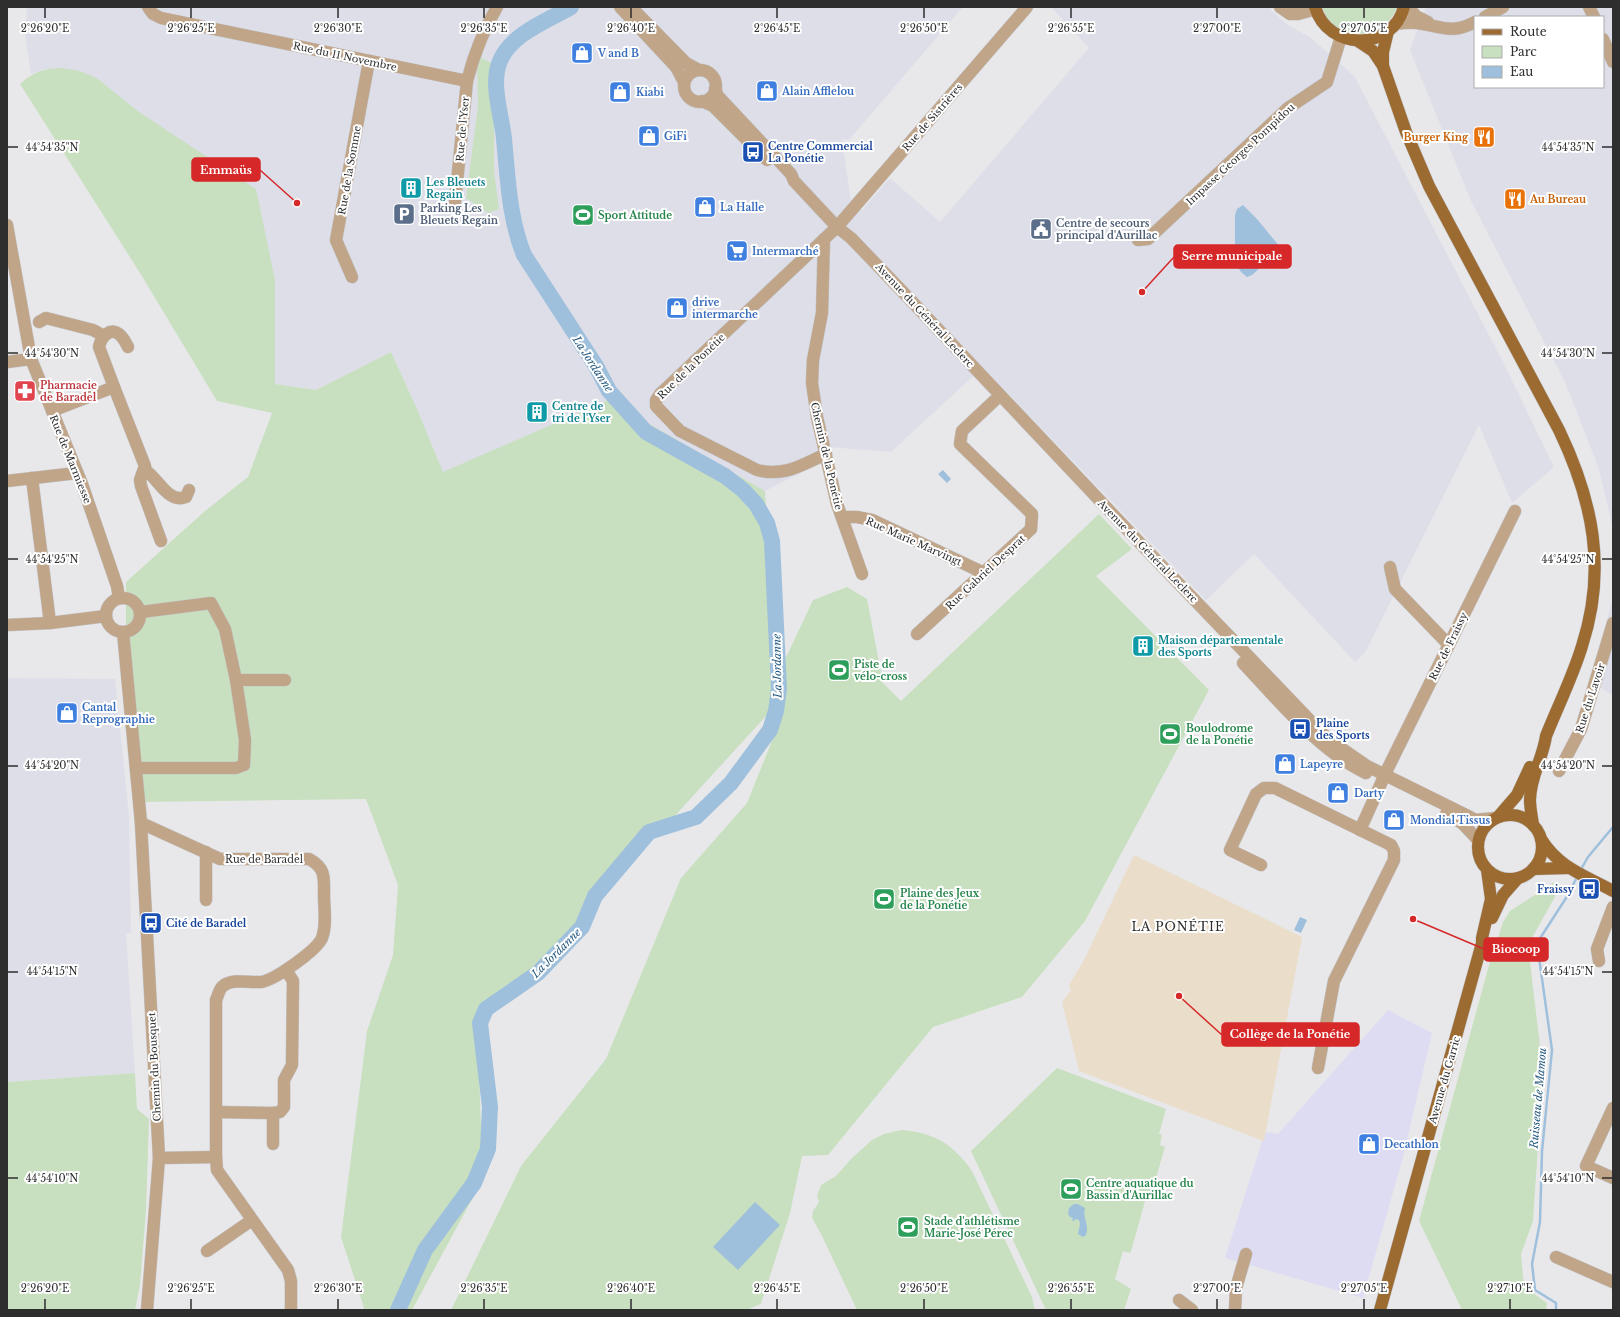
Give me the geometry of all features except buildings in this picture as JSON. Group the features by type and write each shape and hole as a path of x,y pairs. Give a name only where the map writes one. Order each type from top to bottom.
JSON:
{"main road":[{"path":"1383,66 1383,52 1392,28 1404,7"},
{"path":"1316,8 1321,21 1330,30 1341,37 1358,41 1373,51 1383,66 1406,132 1429,186 1559,430 1576,467 1586,499 1592,530 1595,566 1590,616 1582,646 1546,736 1545,744 1531,789 1530,801 1533,825"},
{"path":"1358,41 1374,38 1392,28"},
{"path":"1541,838 1541,855 1533,868 1518,878 1497,876 1487,870 1480,858 1478,840 1482,831 1486,825 1497,818 1507,808 1522,787 1540,743 1546,736"},
{"path":"1497,818 1508,815 1517,815 1526,819 1533,825 1555,857 1569,868 1613,891"},
{"path":"1533,868 1569,868"},
{"name":"Avenue du Garric","path":"1380,1310 1482,943 1491,899 1487,870"},
{"name":"Avenue du Garric","path":"1482,943 1486,939 1491,922 1503,895 1518,878"}],"street":[{"name":"Rue du 11 Novembre","path":"148,7 153,14 161,18 467,81"},
{"path":"467,81 475,52 486,26 497,7"},
{"name":"Avenue du Général Leclerc","path":"624,7 676,67 684,82 684,88 688,97 713,106 783,177 794,181"},
{"name":"Avenue du Général Leclerc","path":"624,7 686,63 699,70 706,71 713,77 718,96 791,174 794,181 837,227 851,238 901,290 1323,734 1383,778 1462,823 1478,840"},
{"name":"Rue de Sistrières","path":"837,227 1027,7"},
{"path":"1280,7 1290,14 1298,14 1316,8"},
{"path":"1408,7 1419,18 1440,28"},
{"path":"1486,16 1503,7"},
{"path":"1589,7 1594,16"},
{"path":"1392,28 1417,23 1440,28 1457,29 1474,22"},
{"name":"Impasse Georges Pompidou","path":"1138,240 1148,239 1288,108 1326,82 1341,37"},
{"path":"1604,41 1613,62"},
{"name":"Rue de la Somme","path":"352,277 336,240 369,61"},
{"path":"684,82 689,74 699,70"},
{"name":"Rue de l'Yser","path":"455,202 467,81"},
{"path":"702,101 711,97 715,89"},
{"name":"Rue de Marmiesse","path":"7,225 31,359 86,495 117,586 118,598"},
{"name":"Avenue du Général Leclerc","path":"837,227 845,243 1141,556 1300,722 1334,754 1358,770 1383,778 1472,818 1481,820 1497,818"},
{"name":"Rue de la Ponétie","path":"826,454 787,472 770,473 757,470 680,431 656,406 656,400 660,394 837,227"},
{"name":"Chemin de la Ponétie","path":"824,239 822,313 814,360 812,383 816,417 837,504 862,574"},
{"path":"39,322 46,318 93,330 104,336"},
{"path":"128,347 122,336 117,332 112,331 104,336 100,341 99,347 145,466 145,470 140,480 141,486 162,541"},
{"path":"7,362 31,359"},
{"path":"52,412 114,387"},
{"name":"Rue Gabriel Desprat","path":"917,634 1031,529 1032,514 960,444 962,431 995,400"},
{"path":"145,470 150,473 171,496 176,499 186,498 189,490"},
{"path":"7,481 77,472"},
{"path":"32,478 50,623"},
{"name":"Rue de Fraissy","path":"1360,830 1383,778 1515,511"},
{"name":"Rue Marie Marvingt","path":"842,517 857,517 872,520 984,573"},
{"path":"1390,567 1395,589 1449,645"},
{"path":"118,598 130,599 139,607 141,612 138,624 129,631 123,632 110,626 106,616 109,605 118,598"},
{"path":"136,768 236,768 244,765 245,740 236,680 225,629 211,603 141,612"},
{"path":"7,625 50,623 106,616"},
{"name":"Rue du Lavoir","path":"1559,771 1582,729 1613,623"},
{"path":"123,632 141,823"},
{"path":"236,680 285,680"},
{"path":"1261,865 1230,850 1256,794 1264,788 1275,788 1391,845 1394,851 1394,860 1334,981 1318,1068"},
{"name":"Rue de Baradel","path":"141,823 220,859 309,859 318,864 324,876 324,928 322,939 315,948 273,978 262,982 231,982 222,987 216,1000 217,1170 288,1270 291,1281 291,1310"},
{"name":"Chemin du Bousquet","path":"141,823 159,1158 147,1310"},
{"path":"206,852 206,900"},
{"path":"1599,961 1597,949 1613,907"},
{"path":"216,1112 273,1113 280,1112 284,1106 284,1080 292,1065 292,981 286,970"},
{"path":"1613,1108 1586,1166 1613,1178"},
{"path":"273,1113 273,1144"},
{"path":"159,1158 216,1157"},
{"path":"207,1251 252,1220"},
{"path":"1235,1310 1236,1288 1246,1254"},
{"path":"1556,1257 1613,1282"},
{"path":"1179,1300 1192,1310"}],"shaded area":[{"path":"27,7 963,7 849,140 842,139 851,202 862,210 890,178 940,222 1089,48 1051,7 1270,7 1272,11 1288,25 1311,38 1355,77 1505,366 1554,467 1512,503 1479,425 1366,651 1355,662 1254,554 1206,600 983,367 891,452 828,447 820,463 765,491 608,400 443,473 417,409 391,352 316,390 275,384 275,280 139,112 98,79 44,69 31,74 25,34"},
{"path":"1426,7 1613,7 1613,529 1599,469 1565,382 1471,201 1410,50"},
{"path":"1613,597 1613,695 1591,682"},
{"path":"7,678 115,679 129,816 131,933 126,933 135,1073 7,1082"},
{"path":"1134,855 1302,937 1264,1141 1079,1071 1062,1002 1071,990 1069,985 1085,958"},
{"path":"1388,1010 1432,1033 1403,1157 1363,1298 1225,1258 1265,1132 1278,1134"}],"green space":[{"path":"1322,7 1397,7 1391,18 1381,27 1371,32 1359,34 1348,32 1337,27 1328,19"},
{"path":"477,56 492,63 494,171 499,209 488,213 466,198 478,106"},
{"path":"62,68 80,71 98,79 139,112 256,189 275,280 275,384 316,390 391,352 443,472 608,400 765,491 777,704 671,820 644,833 593,892 580,927 549,959 502,988 477,1020 483,1179 412,1310 363,1310 364,1308 341,1237 367,1031 393,955 398,885 366,799 143,802 126,637 126,582 205,511 248,477 272,413 217,401 140,273 20,84 30,76 39,72 49,69"},
{"name":"Plaine des Jeux de la Ponétie","path":"1099,514 1132,549 1096,576 1209,690 1085,921 1022,997 933,1027 828,1155 802,1156 790,1213 761,1304 746,1310 451,1310 521,1166 606,1059 681,878 747,803 782,716 782,666 813,600 847,587 867,599 883,683 901,701"},
{"path":"1553,883 1561,886 1528,945 1543,1071 1533,1221 1521,1254 1524,1287 1547,1303 1546,1310 1462,1310 1419,1221 1489,965 1503,922 1510,911"},
{"name":"Centre aquatique du Bassin d'Aurillac","path":"1057,1068 1166,1109 1159,1134 1162,1135 1160,1145 1165,1147 1153,1188 1156,1189 1155,1195 1147,1194 1132,1248 1130,1253 1123,1251 1115,1279 1131,1289 1124,1310 1046,1310 971,1151"},
{"path":"135,1073 137,1109 149,1119 146,1210 140,1285 135,1310 7,1310 7,1082"},
{"name":"Stade d'athlétisme Marie-José Pérec","path":"902,1130 934,1137 958,1154 972,1171 1032,1297 1035,1310 857,1310 812,1218 813,1211 819,1202 817,1196 821,1185 836,1176 852,1158 872,1140 884,1134"}],"water":[{"path":"1243,205 1257,219 1280,247 1279,251 1252,275 1247,277 1241,272 1235,263 1235,215 1237,209"},
{"path":"943,470 951,479 947,483 938,474"},
{"path":"1300,917 1307,920 1301,933 1294,930"},
{"path":"755,1202 780,1225 738,1270 713,1247"},
{"path":"1074,1204 1078,1204 1085,1208 1084,1215 1087,1225 1087,1232 1083,1237 1078,1234 1080,1224 1079,1220 1075,1219 1072,1221 1073,1218 1068,1214 1069,1208"}],"waterway":[{"name":"La Jordanne","path":"398,1310 425,1250 474,1183 488,1149 490,1107 480,1023 486,1009 538,973 582,927 595,896 649,832 696,817 731,783 770,730 776,711 779,689 772,541 767,523 756,504 743,490 725,476 646,432 609,391 596,366 524,255 519,241 512,213 503,130 496,90 497,70 500,61 512,43 531,29 571,7"},
{"name":"Ruisseau de Mamou","path":"1580,871 1588,857 1613,827"},
{"name":"Ruisseau de Mamou","path":"1556,1310 1556,1303 1535,1290 1532,1264 1540,1222 1542,1151 1552,1050 1537,943 1568,895 1577,877"}],"place":[{"name":"V and B","path":"582,53"},
{"name":"Alain Afflelou","path":"767,91"},
{"name":"Kiabi","path":"620,92"},
{"name":"GiFi","path":"649,136"},
{"name":"Burger King","path":"1484,137"},
{"name":"Centre Commercial La Ponétie","path":"753,152"},
{"name":"Les Bleuets Regain","path":"411,188"},
{"name":"Au Bureau","path":"1515,199"},
{"name":"Emmaüs","path":"297,203"},
{"name":"La Halle","path":"705,207"},
{"name":"Parking Les Bleuets Regain","path":"404,214"},
{"name":"Sport Attitude","path":"583,215"},
{"name":"Centre de secours principal d'Aurillac","path":"1041,229"},
{"name":"Intermarché","path":"737,251"},
{"name":"Serre municipale","path":"1142,292"},
{"name":"drive intermarche","path":"677,308"},
{"name":"Pharmacie de Baradel","path":"25,391"},
{"name":"Centre de tri de l'Yser","path":"537,412"},
{"name":"Maison départementale des Sports","path":"1143,646"},
{"name":"Piste de vélo-cross","path":"839,670"},
{"name":"Cantal Reprographie","path":"67,713"},
{"name":"Plaine des Sports","path":"1300,729"},
{"name":"Boulodrome de la Ponétie","path":"1170,734"},
{"name":"Lapeyre","path":"1285,764"},
{"name":"Darty","path":"1338,793"},
{"name":"Mondial Tissus","path":"1394,820"},
{"name":"Fraissy","path":"1589,889"},
{"name":"Plaine des Jeux de la Ponétie","path":"884,899"},
{"name":"Biocoop","path":"1413,919"},
{"name":"Cité de Baradel","path":"151,923"},
{"name":"Collège de la Ponétie","path":"1179,996"},
{"name":"Decathlon","path":"1369,1144"},
{"name":"Centre aquatique du Bassin d'Aurillac","path":"1071,1189"},
{"name":"Stade d'athlétisme Marie-José Pérec","path":"908,1227"}],"district":[{"name":"LA PONÉTIE","path":"1178,927"}]}
